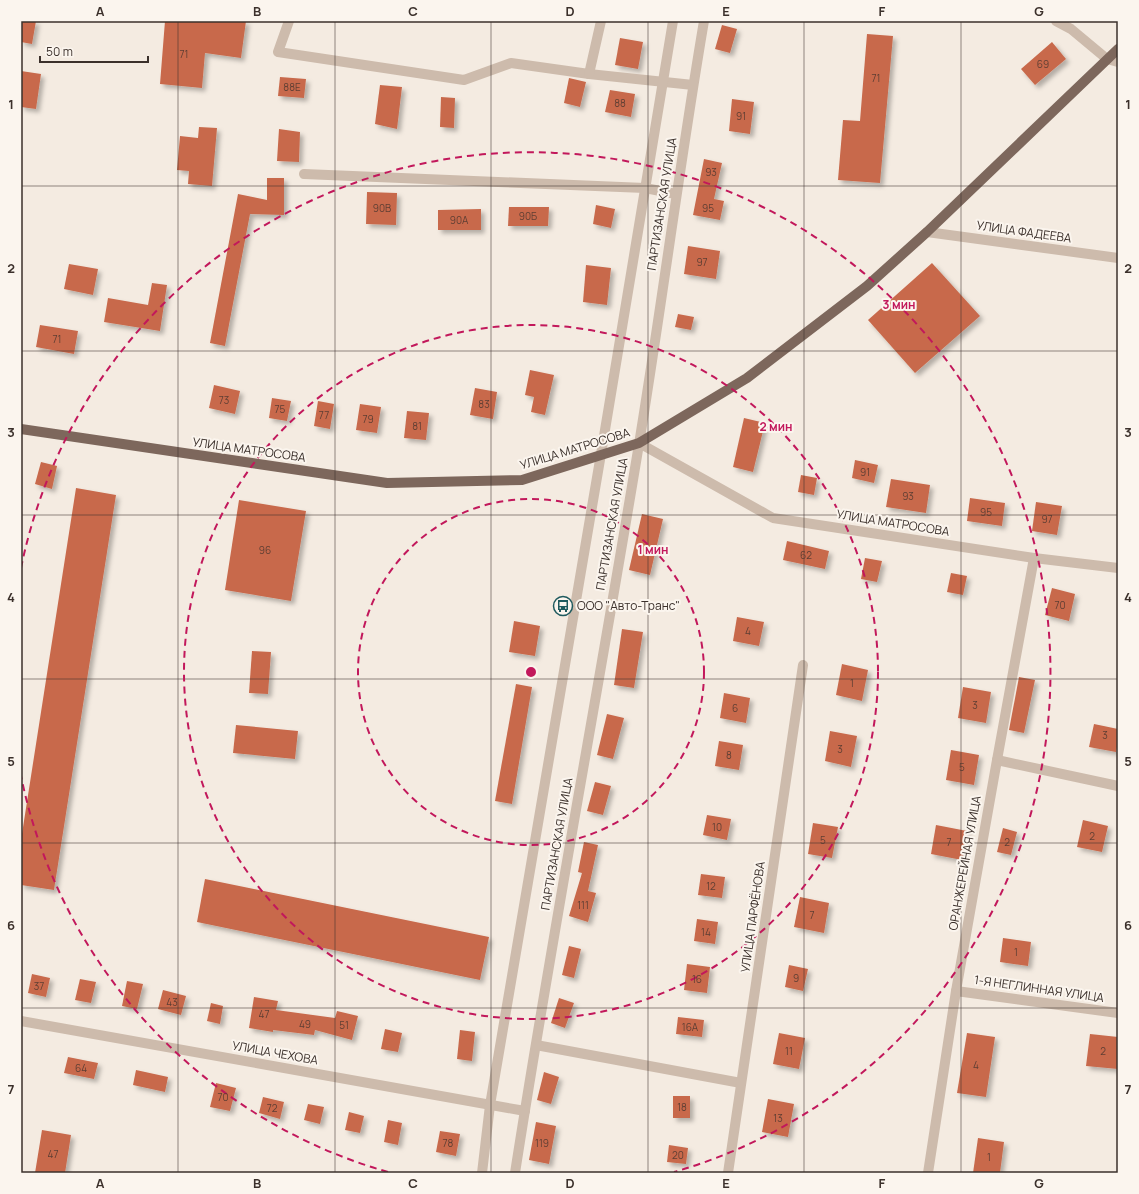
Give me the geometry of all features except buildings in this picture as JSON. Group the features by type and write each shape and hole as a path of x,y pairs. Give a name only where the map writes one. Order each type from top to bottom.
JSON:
{"main road":[{"path":"639,443 748,378 867,286 926,232 1118,49"},
{"name":"УЛИЦА МАТРОСОВА","path":"21,429 387,484 522,480 639,443"}],"street":[{"path":"289,21 278,52 464,80 511,63 589,74 693,85"},
{"path":"589,74 601,21"},
{"name":"ПАРТИЗАНСКАЯ УЛИЦА","path":"482,1173 490,1105 673,21"},
{"name":"ПАРТИЗАНСКАЯ УЛИЦА","path":"515,1173 639,443 676,194 704,21"},
{"path":"1056,21 1071,29 1107,59 1118,62"},
{"path":"304,174 645,188 676,194"},
{"name":"УЛИЦА ФАДЕЕВА","path":"926,232 1118,258"},
{"name":"УЛИЦА МАТРОСОВА","path":"639,443 773,518 1034,558 1118,568"},
{"name":"ОРАНЖЕРЕЙНАЯ УЛИЦА","path":"928,1173 956,991 1034,558"},
{"name":"УЛИЦА ПАРФЁНОВА","path":"728,1173 803,665"},
{"path":"997,760 1118,786"},
{"name":"1-Я НЕГЛИННАЯ УЛИЦА","path":"956,991 1118,1013"},
{"name":"УЛИЦА ЧЕХОВА","path":"21,1021 525,1111"},
{"path":"536,1045 742,1083"}],"place":[{"name":"ООО \"Авто-Транс\"","path":"563,606"}]}
